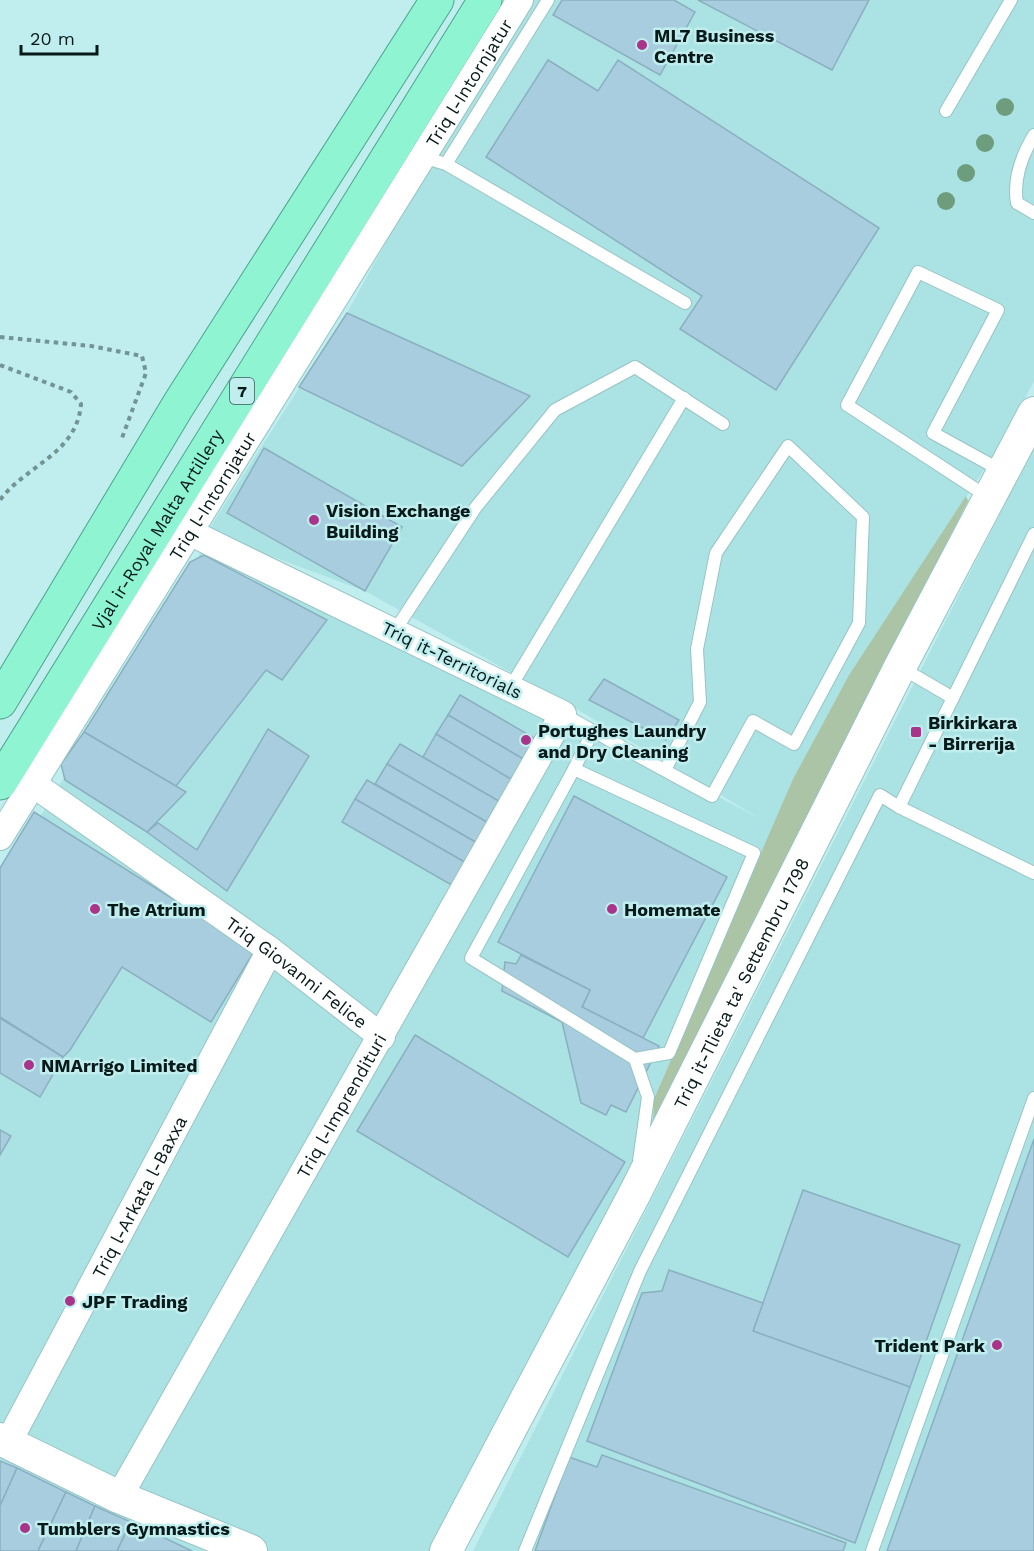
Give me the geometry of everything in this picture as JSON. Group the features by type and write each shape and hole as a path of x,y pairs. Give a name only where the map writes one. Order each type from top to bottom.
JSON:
{"highway":[{"path":"0,702 180,404 437,0"},
{"name":"Vjal ir-Royal Malta Artillery","path":"0,783 485,0"}],"street":[{"name":"Triq l-Intornjatur","path":"0,837 520,0"},
{"name":"Triq it-Tlieta ta' Settembru 1798","path":"446,1551 634,1195 900,667 1034,413"},
{"name":"Triq it-Territorials","path":"189,532 563,714"},
{"name":"Triq l-Imprendituri","path":"119,1497 563,714"},
{"name":"Triq Giovanni Felice","path":"33,784 270,950 382,1036"},
{"name":"Triq l-Arkata l-Baxxa","path":"4,1441 270,950"},
{"path":"4,1441 119,1497 251,1551"}],"lane":[{"path":"446,164 548,0"},
{"path":"946,111 1010,3 1022,0"},
{"path":"1034,135 1026,148 1014,186 1017,203 1034,213"},
{"path":"422,157 446,164 685,303"},
{"path":"918,272 998,310 933,433 996,484 847,405 918,272"},
{"path":"394,632 476,507 555,410 635,367 723,424"},
{"path":"510,688 684,398"},
{"name":"Triq it-Territorials","path":"563,714 712,796 753,721 794,744 859,623 863,517 788,446 716,553 697,649 700,702 665,770"},
{"path":"899,807 1034,534"},
{"path":"900,667 953,698"},
{"path":"593,731 471,958 635,1059 648,1097 634,1195"},
{"path":"574,769 754,852 669,1053 635,1059"},
{"path":"525,1551 640,1271 880,795 899,807 1034,873"},
{"path":"873,1551 1034,1098"}],"path":[{"path":"0,337 91,346 142,356 146,373 120,444"},
{"path":"0,365 71,392 81,404 80,417 65,445 8,490 0,500"}],"shaded area":[{"path":"534,0 1034,0 1034,381 995,453 849,675 793,779 654,1099 653,1125 431,1551 0,1551 0,882 197,561 207,532 347,313 419,182","holes":["214,535 365,591 580,711 759,818"]},
{"path":"1034,447 1034,1551 473,1551"}],"green space":[{"path":"966,496 968,501 653,1125 654,1099 793,779 849,675"}],"building":[{"name":"ML7 Business Centre","path":"562,0 674,0 695,12 660,75 553,15"},
{"path":"698,0 869,0 832,70"},
{"path":"548,60 598,91 618,60 879,228 776,390 680,329 702,296 486,157"},
{"path":"347,313 530,396 462,466 299,387"},
{"name":"Vision Exchange Building","path":"264,448 402,527 365,591 227,513"},
{"path":"204,555 327,620 282,680 266,670 176,786 84,732 190,562"},
{"path":"604,679 679,720 666,740 589,700"},
{"path":"460,695 536,739 525,760 448,715"},
{"path":"448,715 525,760 514,781 436,734"},
{"path":"268,729 309,756 227,891 147,832 158,823 197,850"},
{"path":"84,732 186,792 147,832 65,780 61,764"},
{"path":"436,734 514,781 502,803 423,757"},
{"path":"400,744 502,803 490,824 387,764"},
{"path":"387,764 490,824 479,844 375,784"},
{"path":"367,780 479,844 468,864 355,799"},
{"name":"Homemate","path":"574,796 727,877 643,1038 582,1007 590,990 498,942"},
{"path":"355,799 468,864 455,887 342,822"},
{"name":"The Atrium","path":"34,812 255,950 211,1022 122,967 70,1050 63,1057 0,1017 0,868"},
{"path":"521,955 590,990 582,1007 659,1046 626,1112 611,1105 606,1115 581,1103 562,1022 502,991 505,962 516,964"},
{"name":"NMArrigo Limited","path":"0,1018 63,1057 40,1097 0,1073"},
{"path":"415,1035 625,1162 568,1257 357,1131"},
{"path":"0,1130 11,1136 0,1155"},
{"name":"Trident Park","path":"1034,1139 1034,1551 887,1551"},
{"path":"803,1190 960,1245 910,1387 753,1331"},
{"path":"669,1270 763,1303 753,1331 910,1387 855,1543 587,1441 642,1293 662,1291"},
{"path":"602,1455 846,1543 843,1551 535,1551 569,1457 597,1467"},
{"path":"0,1461 17,1468 0,1506"},
{"name":"Tumblers Gymnastics","path":"17,1468 66,1492 38,1551 0,1551 0,1506"},
{"path":"66,1492 95,1506 76,1551 38,1551"},
{"path":"95,1506 131,1522 117,1551 76,1551"},
{"path":"131,1522 192,1551 117,1551"}],"place":[{"name":"ML7 Business Centre","path":"642,45"},
{"name":"Vision Exchange Building","path":"314,520"},
{"name":"Birkirkara - Birrerija","path":"916,732"},
{"name":"Portughes Laundry and Dry Cleaning","path":"526,740"},
{"name":"The Atrium","path":"95,909"},
{"name":"Homemate","path":"612,909"},
{"name":"NMArrigo Limited","path":"29,1065"},
{"name":"JPF Trading","path":"70,1301"},
{"name":"Trident Park","path":"997,1345"},
{"name":"Tumblers Gymnastics","path":"25,1528"}]}
